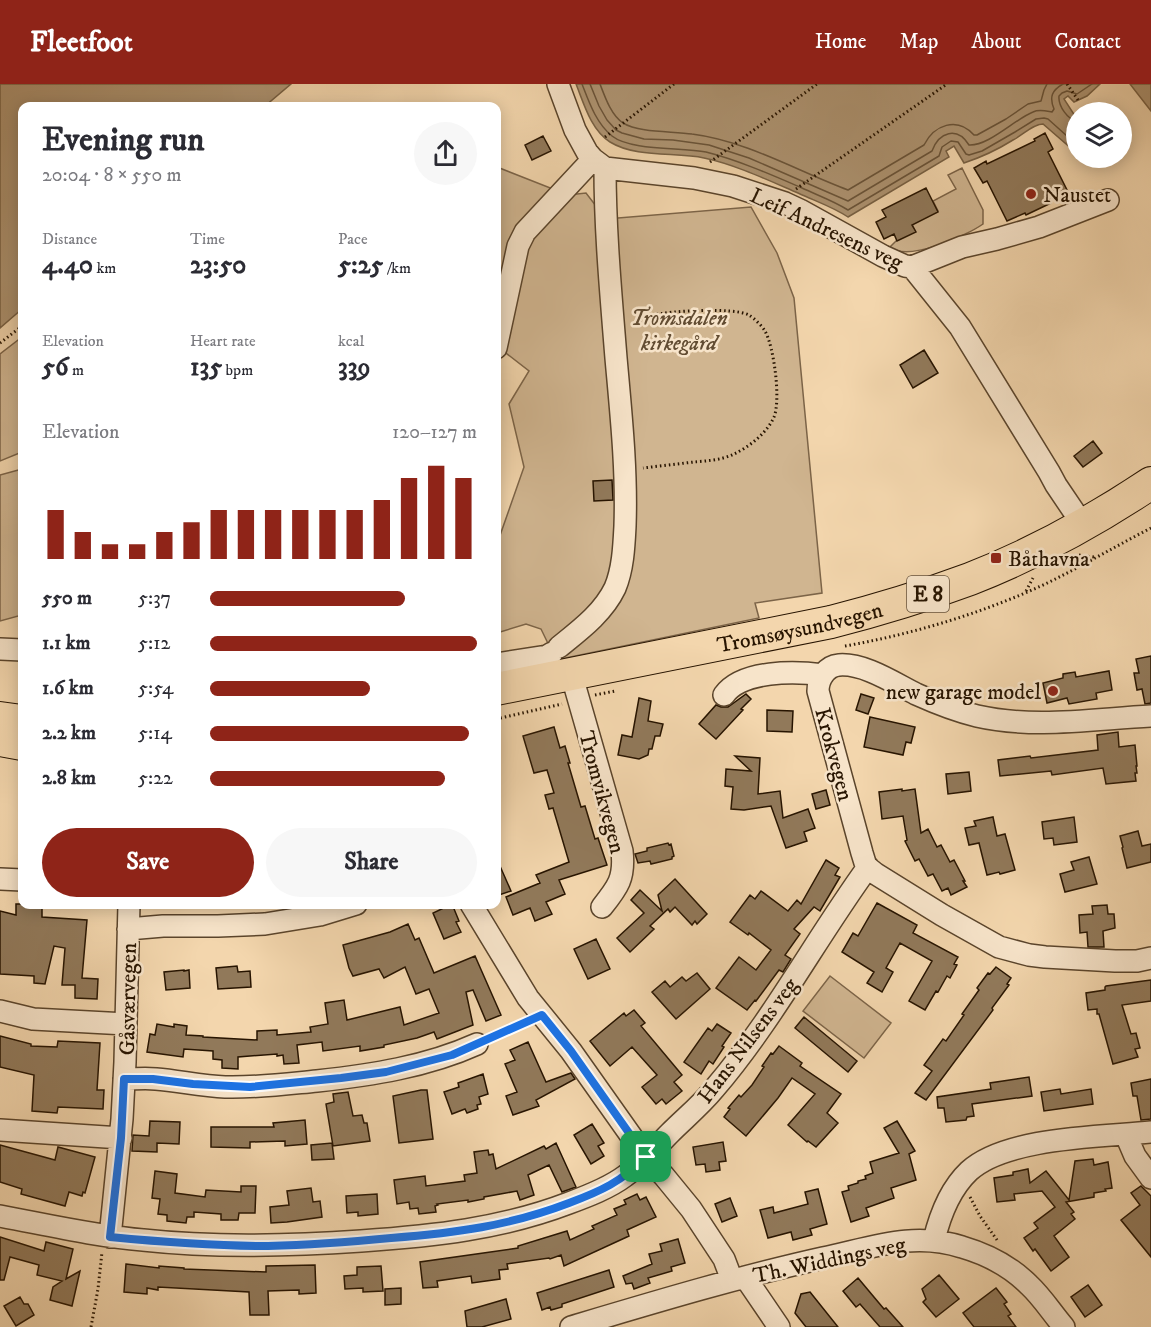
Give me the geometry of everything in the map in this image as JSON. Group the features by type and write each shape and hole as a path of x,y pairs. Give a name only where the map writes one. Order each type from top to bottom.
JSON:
{"highway":[{"name":"Tromsøysundvegen","path":"501,686 557,657 831,622 880,609 972,578 1019,558 1083,525 1151,483"},
{"path":"0,717 18,720"},
{"path":"0,740 18,743"}],"street":[{"path":"501,663 557,657 601,610 614,590 620,573 625,532 625,470 605,207 599,163 576,129 558,84"},
{"path":"501,325 518,246 525,232 599,163"},
{"name":"Leif Andresens veg","path":"599,163 703,179 785,203 883,256 912,267 960,327 1056,485 1083,525"},
{"path":"912,267 962,248 1039,227 1108,200"},
{"path":"0,649 18,650"},
{"name":"Tromvikvegen","path":"557,657 622,851 623,865 620,882 602,907"},
{"name":"Krokvegen","path":"868,867 862,853 818,691 823,675 833,666 854,666 958,711 992,719 1036,723 1151,716"},
{"path":"724,695 736,683 758,676 808,673 823,675"},
{"path":"868,867 942,915 1004,949 1056,958 1137,961 1151,958"},
{"name":"Hans Nilsens veg","path":"0,1216 107,1236 188,1244 271,1246 370,1240 466,1230 512,1222 582,1198 618,1181 634,1169 709,1095 735,1063 794,980 849,892 868,867"},
{"path":"0,879 18,880"},
{"name":"Gåsværvegen","path":"107,1236 121,1138 129,909"},
{"path":"128,929 265,924 320,915 340,909"},
{"path":"474,909 522,990 571,1051 646,1157 691,1209 739,1279 779,1327"},
{"path":"0,1011 33,1019 126,1024"},
{"path":"124,1079 153,1079 225,1087 294,1083 397,1070 452,1055 477,1044"},
{"path":"0,1130 121,1138"},
{"name":"Th. Widdings veg","path":"571,1327 739,1279 893,1242 934,1240 944,1208 961,1180 977,1165 999,1154 1059,1140 1151,1132"},
{"path":"1126,1135 1132,1151 1151,1178"},
{"path":"934,1240 972,1250 1020,1276 1035,1290 1064,1327"}],"path":[{"path":"605,138 674,84"},
{"path":"710,162 817,84"},
{"path":"787,195 947,84"},
{"path":"1067,84 1078,100"},
{"path":"614,333 654,315 694,311 735,311 750,315 765,330 775,376 777,401 774,417 763,432 744,449 731,456 709,460 625,470"},
{"path":"0,343 18,329"},
{"path":"477,1044 542,1015"},
{"path":"961,1180 980,1216 1002,1247 1009,1269"},
{"path":"91,1327 107,1236"}],"green space":[{"path":"962,168 983,210 983,224 937,246 910,251 898,251 890,247 898,239 915,231 912,224 938,211 933,201 956,189 948,175"},
{"name":"Tromsdalen kirkegård","path":"501,169 568,195 586,193 606,219 751,207 777,253 794,298 822,593 755,603 759,618 556,660 541,629 526,624 501,632 501,533 524,467 509,404 529,371 502,350"},
{"path":"18,340 18,454 0,461 0,354"},
{"path":"18,470 18,616 0,621 0,475"},
{"path":"830,976 891,1023 864,1058 803,1011"}],"water":[{"path":"0,84 291,84 270,102 18,102 18,312 0,328"},
{"path":"576,84 1100,84 1087,96 1074,102 1068,96 1064,99 1066,102 1066,144 1043,124 1039,124 995,150 964,163 954,146 946,151 949,157 848,217 824,204 727,164 693,156 644,153 620,147 603,137 585,108"},
{"path":"1130,84 1151,84 1151,111"}],"building":[{"path":"1045,133 1053,149 1048,152 1068,192 1026,215 1025,213 1007,221 987,181 983,183 974,168 1035,141 1034,139"},
{"path":"543,136 551,151 532,160 525,145"},
{"path":"926,188 938,212 912,225 916,232 897,241 894,234 884,239 876,222 886,217 882,210"},
{"path":"924,350 938,373 913,388 900,365"},
{"path":"1093,441 1102,453 1083,467 1074,456"},
{"path":"612,480 613,500 594,501 593,481"},
{"path":"1151,656 1151,703 1145,704 1142,689 1137,690 1134,673 1139,673 1136,659"},
{"path":"1109,671 1112,690 1096,693 1097,699 1069,704 1067,698 1047,703 1043,683 1063,678 1063,674 1075,672 1076,677"},
{"path":"746,694 751,699 716,739 699,724 716,705 728,707"},
{"path":"861,694 874,698 868,714 856,710"},
{"path":"639,698 651,701 648,721 663,724 660,736 655,736 648,755 639,759 618,755 622,735 632,737"},
{"path":"767,710 793,711 792,732 767,731"},
{"path":"870,717 915,727 911,743 906,742 903,755 864,747"},
{"path":"554,727 560,748 565,746 581,807 585,806 595,839 598,838 607,865 559,880 565,894 546,902 552,914 535,921 530,908 513,915 506,897 540,883 536,875 569,862 553,808 549,809 545,795 554,793 547,770 534,773 523,736"},
{"path":"1118,732 1119,747 1135,745 1136,781 1106,784 1103,768 1052,775 1051,771 1000,776 998,760 1098,750 1097,735"},
{"path":"735,756 760,758 758,794 780,791 783,818 808,809 815,828 804,832 807,841 786,848 771,806 744,810 731,809 733,787 725,786 726,769 751,771"},
{"path":"969,772 971,791 948,794 946,774"},
{"path":"902,789 902,791 915,789 921,833 928,829 937,847 941,845 950,862 954,860 967,887 951,895 948,888 942,891 933,874 928,876 919,859 915,861 905,841 907,840 903,816 882,819 879,792"},
{"path":"826,790 830,805 816,809 812,794"},
{"path":"993,817 997,836 1005,834 1015,870 987,875 979,843 969,845 965,828 976,826 974,821"},
{"path":"1074,817 1077,842 1054,845 1053,838 1044,839 1042,822"},
{"path":"1138,831 1142,846 1151,844 1151,862 1127,868 1120,836"},
{"path":"671,844 674,856 672,859 651,864 650,861 638,863 635,854 647,851 647,848"},
{"path":"1089,857 1097,884 1065,892 1060,874 1074,870 1071,862"},
{"path":"826,860 839,868 835,875 840,877 820,911 814,907 794,929 800,934 785,955 791,959 783,972 779,970 747,1010 716,988 739,957 756,970 771,950 730,922 750,895 755,899 761,891 788,911 797,900 801,904"},
{"path":"501,868 511,891 501,894"},
{"path":"675,879 707,914 697,924 695,921 692,925 675,907 670,912 668,909 650,926 654,929 630,952 617,938 644,913 631,900 640,890 662,911 658,895"},
{"path":"877,903 917,925 913,933 958,957 954,964 957,965 950,978 947,976 925,1010 909,1001 932,961 900,943 886,968 893,972 882,992 867,983 874,972 842,952 853,933 858,936"},
{"path":"16,904 18,904 18,909 42,909 42,917 87,920 82,978 98,979 97,999 75,998 75,985 62,985 65,948 54,946 45,984 34,983 34,976 0,974 0,911 16,915"},
{"path":"1107,905 1108,914 1114,914 1115,928 1103,931 1104,947 1088,947 1087,932 1080,933 1079,915 1093,914 1092,906"},
{"path":"441,909 454,909 459,921 456,922 461,932 444,939 433,913"},
{"path":"408,924 415,940 419,938 434,973 475,956 501,1015 486,1021 473,990 466,992 473,1025 437,1039 434,1032 384,1045 384,1047 360,1051 360,1046 323,1051 322,1042 297,1045 299,1063 284,1064 283,1055 277,1056 277,1054 238,1057 238,1069 222,1068 222,1060 213,1059 213,1051 184,1049 183,1057 147,1052 150,1034 155,1035 157,1024 174,1027 174,1024 187,1026 186,1035 257,1040 257,1031 277,1030 277,1035 311,1032 310,1027 328,1024 325,1003 344,1000 347,1020 400,1007 404,1025 439,1013 429,989 416,994 405,967 384,978 379,969 353,976 349,968 343,945 390,932"},
{"path":"596,939 610,969 588,979 574,949"},
{"path":"237,966 238,972 250,971 251,987 218,989 216,968"},
{"path":"996,967 1011,978 1007,984 1009,985 926,1100 915,1093 932,1071 924,1065 943,1039 946,1041 979,990 977,988 988,973 990,974"},
{"path":"189,970 190,988 166,990 164,972"},
{"path":"697,973 710,989 676,1019 652,992 665,981 670,987 682,977 686,981"},
{"path":"1151,980 1151,1001 1122,1005 1131,1034 1136,1033 1140,1048 1135,1049 1138,1057 1113,1064 1099,1014 1097,1014 1097,1009 1088,1010 1086,993 1105,990 1106,986"},
{"path":"634,1010 645,1023 641,1026 682,1075 674,1082 682,1091 666,1104 662,1099 656,1104 642,1087 657,1075 632,1047 610,1066 590,1041 624,1013 626,1016"},
{"path":"804,1017 857,1061 848,1072 795,1028"},
{"path":"717,1024 731,1033 713,1064 709,1061 701,1074 684,1062 708,1028 712,1031"},
{"path":"0,1036 31,1044 31,1046 57,1047 58,1041 100,1043 97,1090 104,1090 103,1109 58,1107 57,1113 32,1111 34,1075 0,1067"},
{"path":"528,1042 546,1082 571,1073 575,1079 536,1100 539,1106 513,1115 506,1096 517,1092 505,1064 515,1060 510,1050"},
{"path":"779,1046 802,1063 800,1066 841,1094 827,1113 838,1123 816,1147 788,1125 815,1094 792,1078 746,1136 724,1117 739,1095 741,1097 752,1085 771,1053 773,1054"},
{"path":"483,1074 488,1094 479,1097 481,1104 477,1105 478,1109 467,1113 465,1109 452,1114 444,1092 459,1087 458,1083"},
{"path":"1029,1077 1032,1096 972,1104 974,1116 967,1117 966,1120 946,1122 944,1108 938,1108 937,1097 991,1089 990,1083"},
{"path":"1151,1079 1151,1119 1141,1120 1137,1096 1133,1096 1131,1083"},
{"path":"1060,1089 1061,1094 1091,1089 1093,1104 1044,1111 1041,1092"},
{"path":"427,1090 433,1139 399,1143 393,1096"},
{"path":"348,1092 353,1116 362,1115 364,1123 367,1123 370,1141 333,1146 326,1104 334,1102 333,1094"},
{"path":"305,1120 307,1144 285,1146 285,1141 250,1142 250,1148 211,1147 211,1127 274,1127 273,1123"},
{"path":"150,1121 180,1122 179,1144 157,1143 157,1152 132,1151 133,1135 149,1136"},
{"path":"897,1121 915,1151 909,1154 916,1180 891,1188 894,1198 866,1208 869,1216 851,1222 842,1192 849,1190 848,1186 866,1179 865,1176 873,1173 870,1162 899,1153 884,1128"},
{"path":"592,1124 604,1143 598,1146 604,1156 591,1164 574,1135"},
{"path":"723,1142 726,1161 719,1162 720,1170 706,1172 705,1164 696,1165 693,1147"},
{"path":"332,1143 334,1159 312,1160 311,1145"},
{"path":"556,1143 576,1187 562,1192 549,1165 528,1175 534,1195 520,1200 517,1191 468,1202 468,1200 437,1204 436,1212 419,1214 418,1208 410,1209 409,1202 397,1204 394,1180 425,1176 426,1186 465,1181 464,1175 477,1173 474,1152 488,1150 489,1155 493,1154 496,1169 544,1146 546,1149"},
{"path":"0,1145 55,1160 58,1147 95,1157 85,1193 83,1192 82,1196 69,1192 65,1206 21,1194 22,1189 0,1182"},
{"path":"1093,1159 1094,1165 1108,1162 1112,1188 1094,1193 1094,1197 1066,1202 1074,1212 1071,1214 1075,1219 1054,1236 1069,1257 1051,1271 1024,1238 1038,1228 1034,1223 1055,1207 1042,1191 1014,1194 1015,1200 997,1202 994,1178 1013,1175 1013,1172 1028,1169 1030,1183 1046,1171 1069,1200 1075,1161"},
{"path":"155,1171 177,1174 175,1193 205,1197 206,1190 241,1192 241,1186 256,1186 255,1213 239,1213 238,1220 221,1220 221,1214 194,1212 194,1217 187,1217 186,1223 167,1221 167,1215 158,1214 160,1199 152,1198"},
{"path":"1141,1186 1151,1196 1151,1257 1121,1220 1140,1205 1131,1193"},
{"path":"311,1188 313,1202 320,1201 322,1217 271,1223 270,1207 289,1205 287,1191"},
{"path":"818,1189 827,1224 810,1229 812,1235 793,1240 791,1232 768,1238 760,1210 773,1207 774,1213 808,1204 805,1192"},
{"path":"377,1194 378,1214 358,1216 358,1212 347,1213 346,1196"},
{"path":"637,1194 640,1200 646,1197 656,1217 627,1230 629,1236 564,1266 561,1255 550,1259 507,1264 508,1269 499,1270 500,1279 472,1283 471,1276 437,1281 438,1287 423,1288 420,1262 518,1248 518,1246 567,1231 570,1240 594,1229 592,1226 617,1215 614,1209 626,1204 624,1200"},
{"path":"730,1198 737,1216 722,1222 715,1204"},
{"path":"0,1237 44,1251 46,1242 73,1249 66,1279 80,1271 72,1306 50,1300 53,1287 62,1281 37,1275 39,1265 10,1257 4,1280 0,1280"},
{"path":"678,1239 685,1263 671,1267 672,1271 648,1278 650,1283 634,1289 632,1283 626,1284 623,1276 652,1264 649,1254 662,1251 660,1244"},
{"path":"126,1264 159,1268 159,1266 266,1272 266,1266 315,1265 316,1293 299,1294 299,1290 268,1291 269,1315 250,1315 249,1292 158,1287 158,1290 147,1288 147,1294 124,1292"},
{"path":"381,1266 383,1291 363,1292 363,1288 345,1289 344,1276 357,1275 357,1267"},
{"path":"609,1270 614,1287 562,1304 562,1307 542,1310 537,1293"},
{"path":"939,1275 959,1299 936,1317 923,1302 926,1299 922,1289"},
{"path":"858,1278 884,1309 886,1308 903,1327 880,1327 860,1304 856,1307 843,1291"},
{"path":"1088,1285 1102,1305 1085,1317 1071,1297"},
{"path":"401,1288 401,1304 385,1305 385,1289"},
{"path":"996,1288 1007,1302 1004,1304 1011,1314 1008,1316 1016,1327 974,1327 963,1313"},
{"path":"810,1292 838,1327 806,1327 795,1313 801,1294"},
{"path":"20,1297 24,1304 28,1304 34,1315 16,1326 4,1306"},
{"path":"506,1299 511,1319 482,1327 467,1327 465,1311"}],"place":[{"name":"Naustet","path":"1031,194"},
{"name":"Båthavna","path":"996,558"},
{"name":"new garage model","path":"1053,691"}],"route":[{"path":"542,1015 571,1051 646,1157 626,1176 582,1198 512,1222 466,1230 370,1240 271,1246 161,1242 110,1237 121,1138 124,1079 153,1079 225,1087 250,1087 386,1072 452,1055 542,1015"}]}
